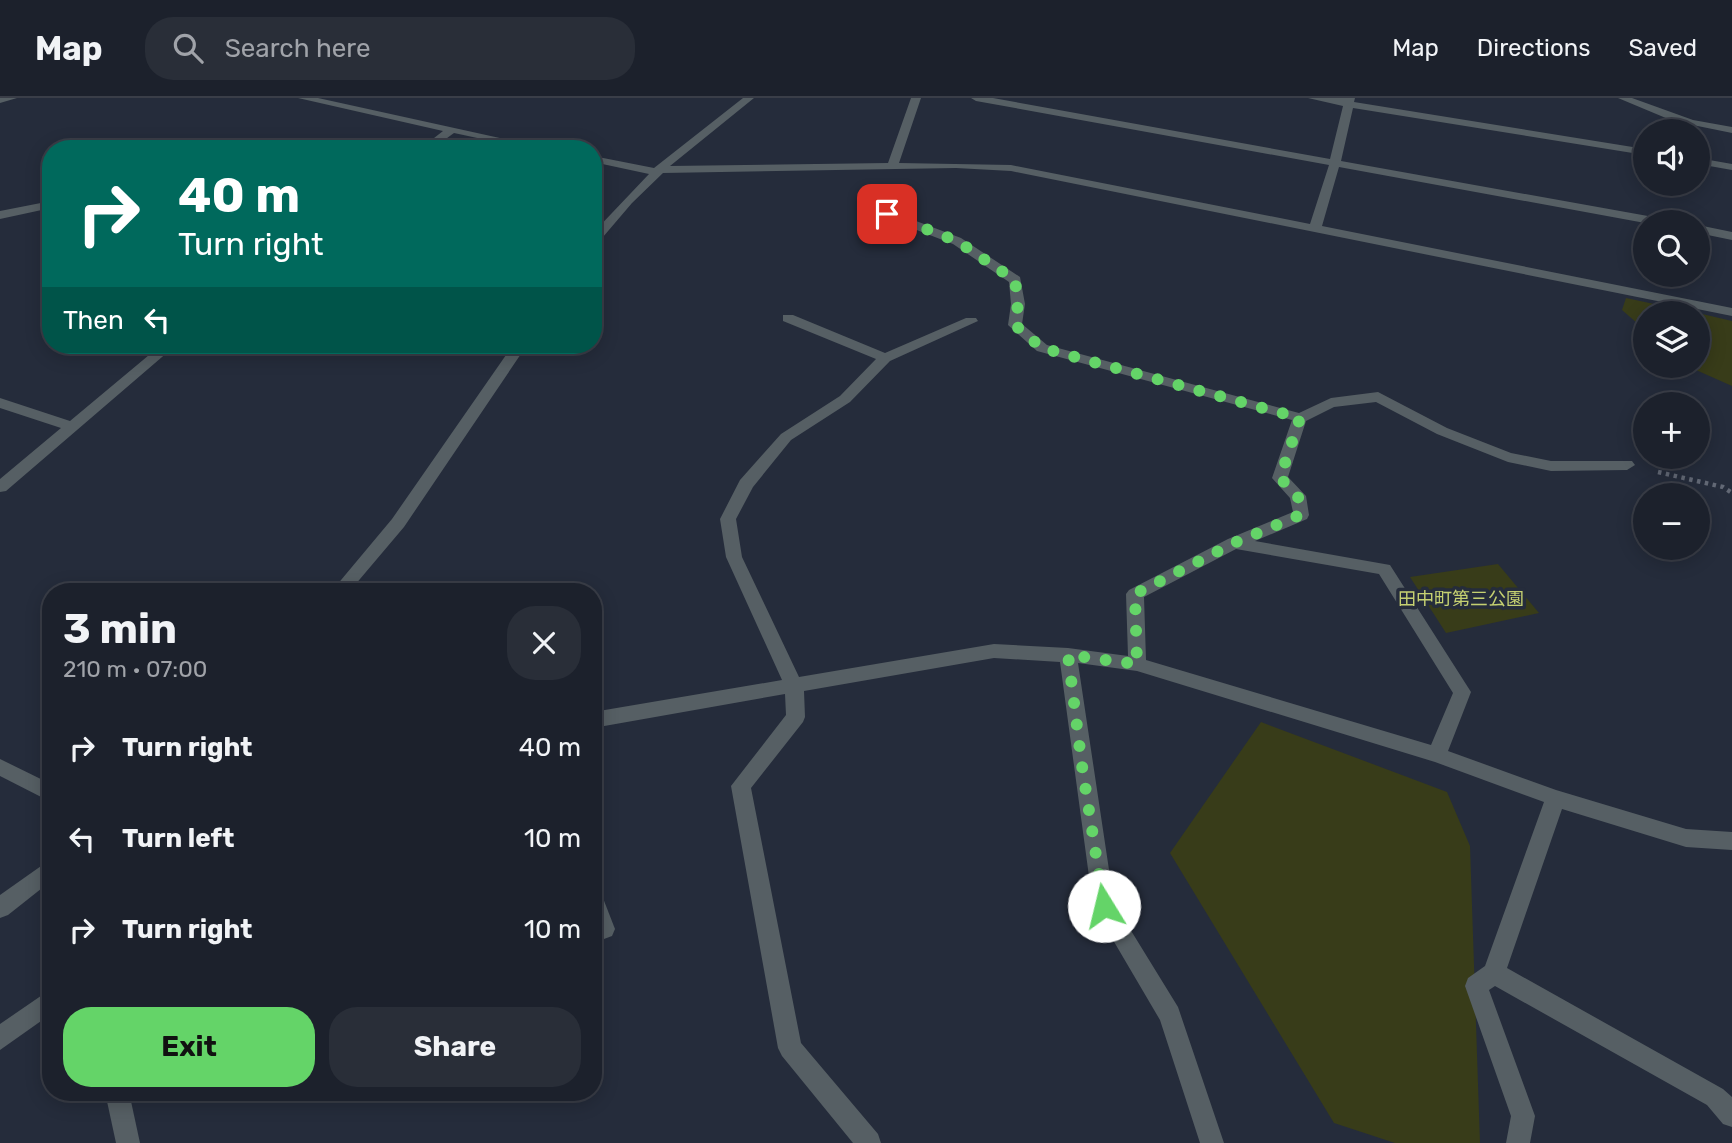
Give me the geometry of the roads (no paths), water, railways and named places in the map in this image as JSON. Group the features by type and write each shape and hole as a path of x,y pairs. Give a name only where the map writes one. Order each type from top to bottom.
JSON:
{"street":[{"path":"0,100 12,98"},
{"path":"303,98 504,140"},
{"path":"602,228 614,211 657,171 750,98"},
{"path":"892,167 916,98"},
{"path":"976,98 1633,217"},
{"path":"1313,98 1349,100 1633,150"},
{"path":"1623,98 1705,128 1732,130"},
{"path":"1315,229 1335,163 1349,100"},
{"path":"438,140 453,129"},
{"path":"602,161 657,171 956,165 1011,168 1732,312"},
{"path":"1710,163 1732,167"},
{"path":"0,215 42,206"},
{"path":"887,214 957,241 1015,280 1018,304 1015,325 1042,348 1300,418 1331,403 1378,397 1442,431 1508,457 1551,466 1627,465"},
{"path":"1710,231 1732,236"},
{"path":"788,318 886,358"},
{"path":"869,1143 790,1048 741,786 796,717 794,687 734,557 728,519 746,484 786,438 845,399 886,358 971,321"},
{"path":"0,487 158,354"},
{"path":"347,583 398,523 514,354"},
{"path":"0,403 71,426"},
{"path":"1137,664 1135,594 1234,543 1300,515 1298,496 1280,478 1300,418"},
{"path":"1234,543 1384,569 1462,692 1437,755"},
{"path":"602,719 994,652 1068,655 1137,664 1437,755 1556,798 1686,838 1732,841"},
{"path":"1068,655 1104,906 1170,1015 1212,1143"},
{"path":"0,767 42,789"},
{"path":"1518,1143 1522,1116 1476,986 1494,973 1556,798"},
{"path":"0,908 42,875"},
{"path":"602,924 604,929"},
{"path":"1494,973 1715,1097 1732,1115"},
{"path":"0,1038 42,1007"},
{"path":"119,1101 128,1143"}],"park label":[{"name":"田中町第三公園","path":"1461,599"}]}
